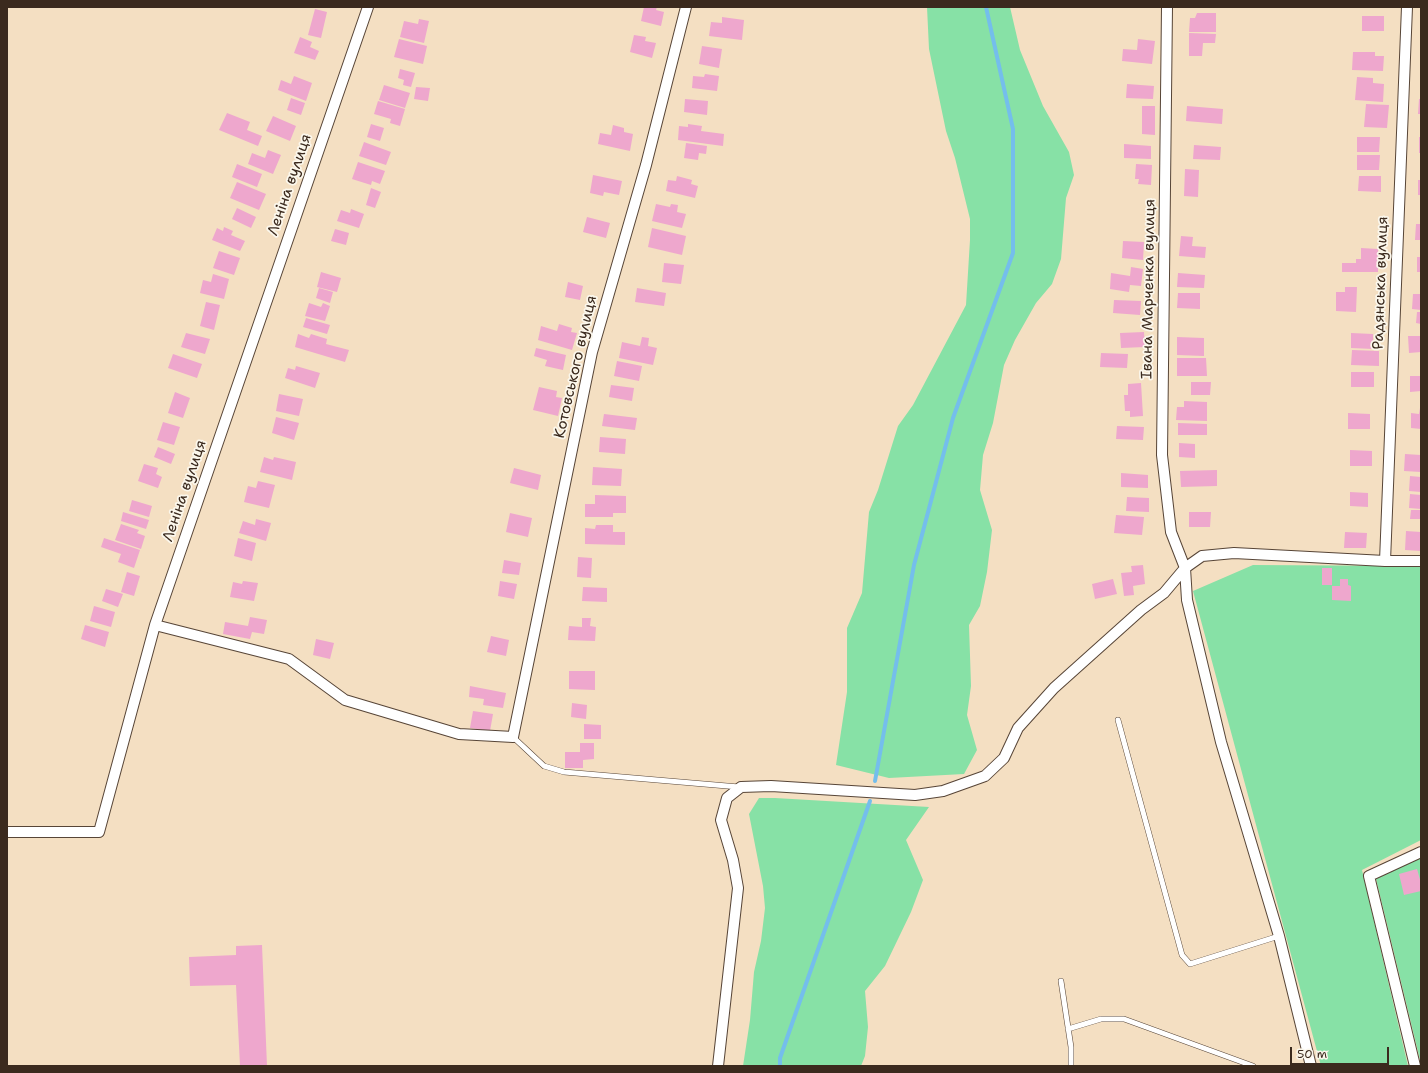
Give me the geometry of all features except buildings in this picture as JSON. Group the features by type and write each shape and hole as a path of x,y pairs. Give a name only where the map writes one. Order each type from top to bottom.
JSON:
{"street":[{"name":"Леніна вулиця","path":"7,832 99,832 155,625 368,7"},
{"name":"Котовського вулиця","path":"513,737 592,352 646,165 686,7"},
{"name":"Івана Марченка вулиця","path":"1168,7 1162,455 1172,532 1185,568 1187,600 1221,742 1279,936 1311,1066"},
{"name":"Радянська вулиця","path":"1385,561 1407,7"},
{"path":"718,1066 738,888 733,860 721,820 727,798 741,787 771,786 915,795 943,791 985,776 1004,758 1018,728 1054,688 1141,610 1164,593 1185,568 1202,556 1234,553 1385,561 1421,561"},
{"path":"155,625 289,659 345,700 458,734 513,737"},
{"path":"1415,1066 1369,876 1421,852"}],"lane":[{"path":"1118,720 1182,955 1190,964 1279,936"},
{"path":"513,737 544,766 564,772 741,787"},
{"path":"1060,981 1071,1047 1071,1066"},
{"path":"1068,1029 1101,1019 1124,1018 1253,1066"}],"green space":[{"path":"927,7 1010,7 1020,50 1043,106 1069,152 1074,175 1066,198 1061,259 1052,284 1036,303 1015,340 1004,365 993,423 983,455 980,490 992,530 987,572 980,606 969,625 971,686 967,715 977,750 964,774 889,778 836,765 847,692 847,628 862,593 869,512 878,490 898,426 913,405 966,305 970,240 970,219 955,158 946,131 929,49"},
{"path":"1253,565 1421,566 1421,840 1362,870 1408,1066 1321,1066 1193,591"},
{"path":"759,798 929,807 906,840 923,880 911,912 885,966 865,991 868,1027 865,1056 861,1066 743,1066 750,1020 754,972 761,941 765,908 763,886 749,814"},
{"path":"1421,857 1421,1064 1376,879"}],"waterway":[{"path":"875,781 914,565 953,418 1013,253 1013,129 986,7"},
{"path":"780,1066 780,1058 870,801"}]}
